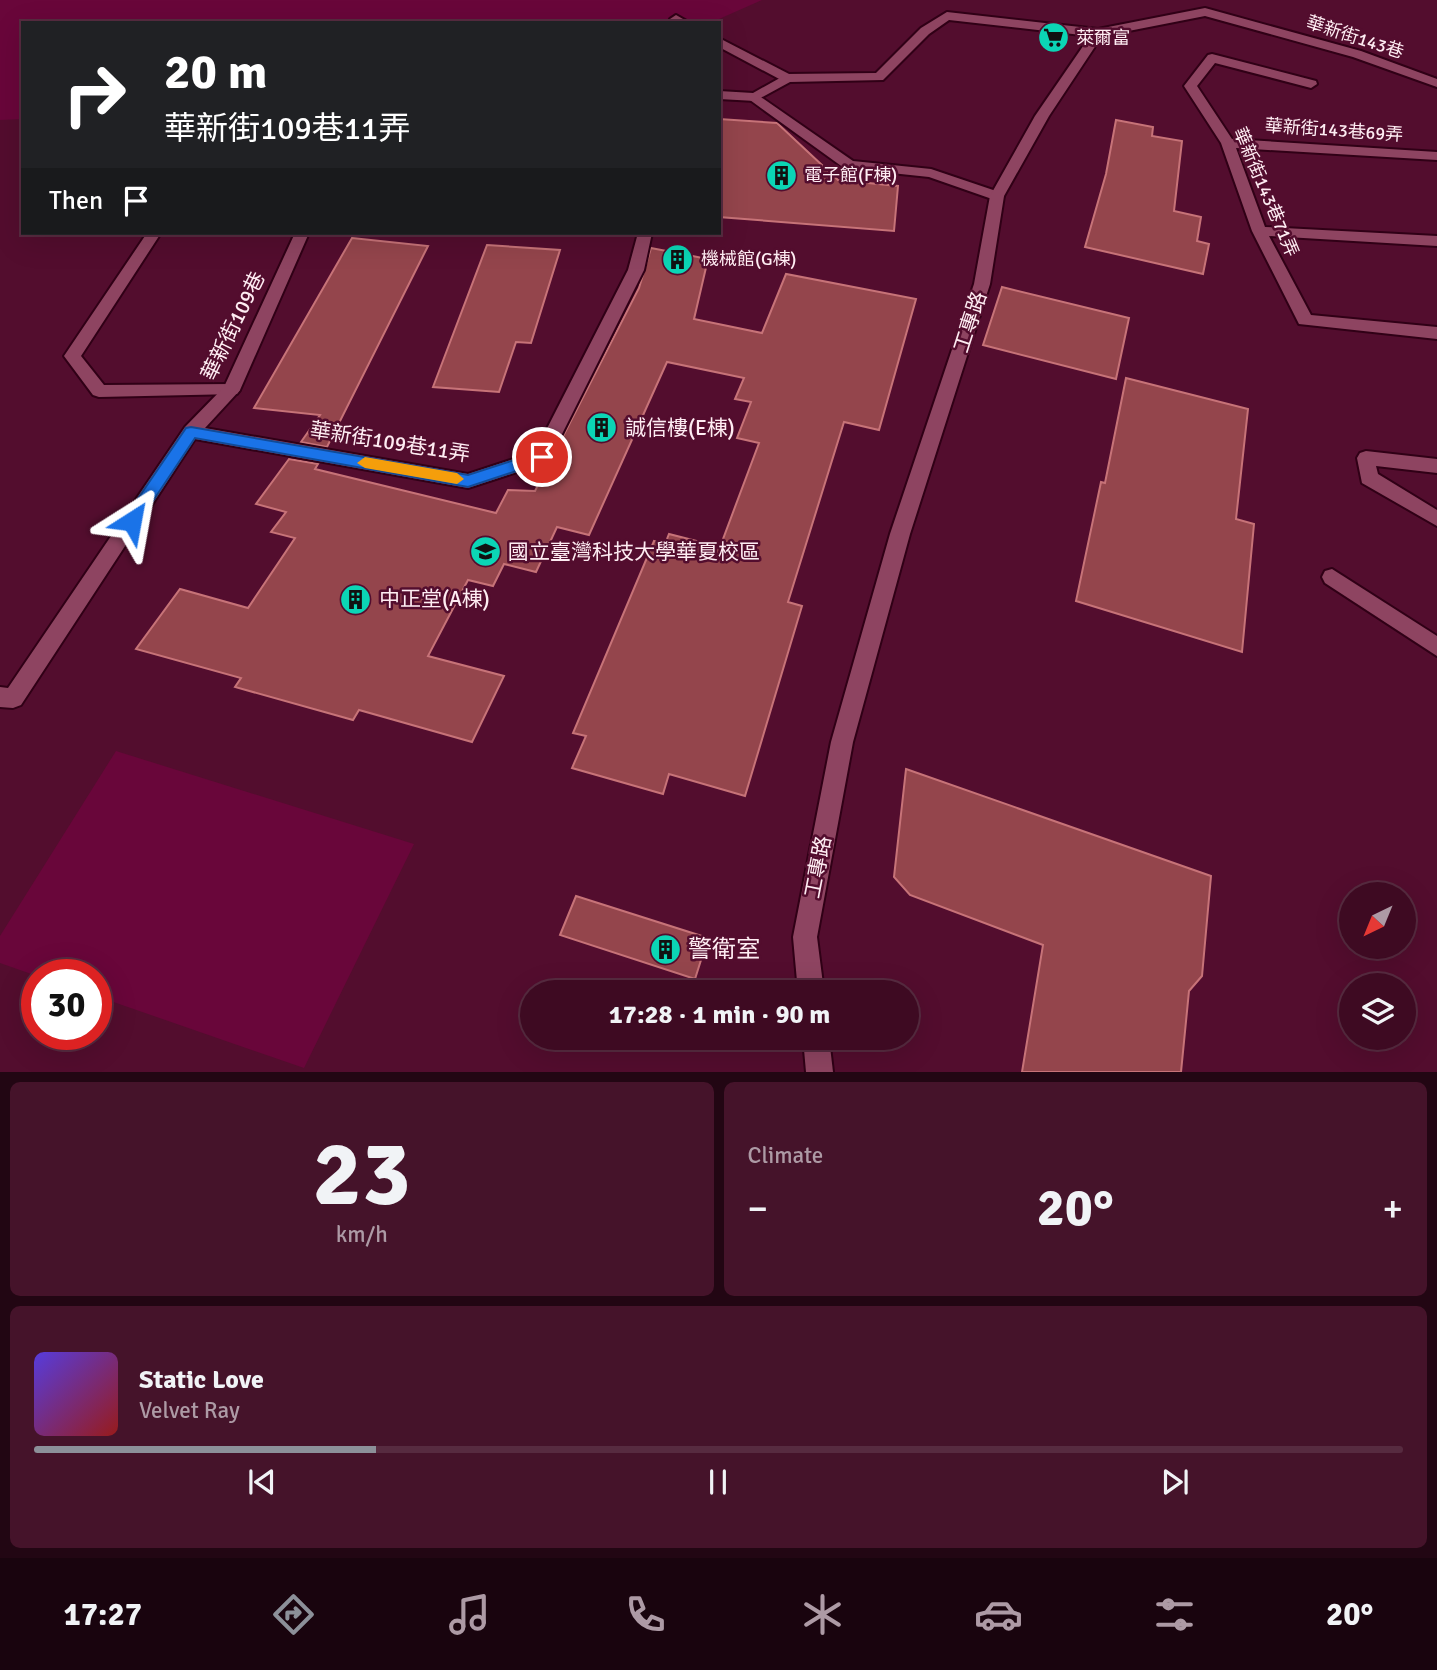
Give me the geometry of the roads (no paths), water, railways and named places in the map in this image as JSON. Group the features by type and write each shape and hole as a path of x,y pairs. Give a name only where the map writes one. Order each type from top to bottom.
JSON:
{"street":[{"name":"華新街143巷","path":"1098,33 1205,12 1357,54 1437,83"},
{"path":"721,43 787,78 879,77 925,31 947,16 1098,33"},
{"name":"工專路","path":"810,980 805,937 842,742 900,534 982,284 997,196 1042,116 1098,33"},
{"name":"華新街143巷71弄","path":"1311,84 1212,58 1190,86 1228,143 1259,231 1305,320 1437,333"},
{"path":"755,97 787,78"},
{"path":"721,95 755,97 849,164 931,173 997,196"},
{"name":"華新街143巷69弄","path":"1228,143 1437,156"},
{"path":"1259,231 1437,241"},
{"path":"153,235 72,356 99,391 231,390"},
{"name":"華新街109巷","path":"0,697 13,698 191,432 231,390 301,235"},
{"name":"華新街109巷11弄","path":"191,432 468,481 542,457 636,270 645,235"},
{"path":"1437,466 1366,458 1369,478 1437,519"},
{"path":"1332,577 1437,647"},
{"path":"817,1050 820,1072"}],"place":[{"name":"萊爾富","path":"1053,38"},
{"name":"電子館(F棟)","path":"781,175"},
{"name":"機械館(G棟)","path":"678,259"},
{"name":"誠信樓(E棟)","path":"602,428"},
{"name":"國立臺灣科技大學華夏校區","path":"485,552"},
{"name":"中正堂(A棟)","path":"356,599"},
{"name":"警衛室","path":"665,949"}]}
